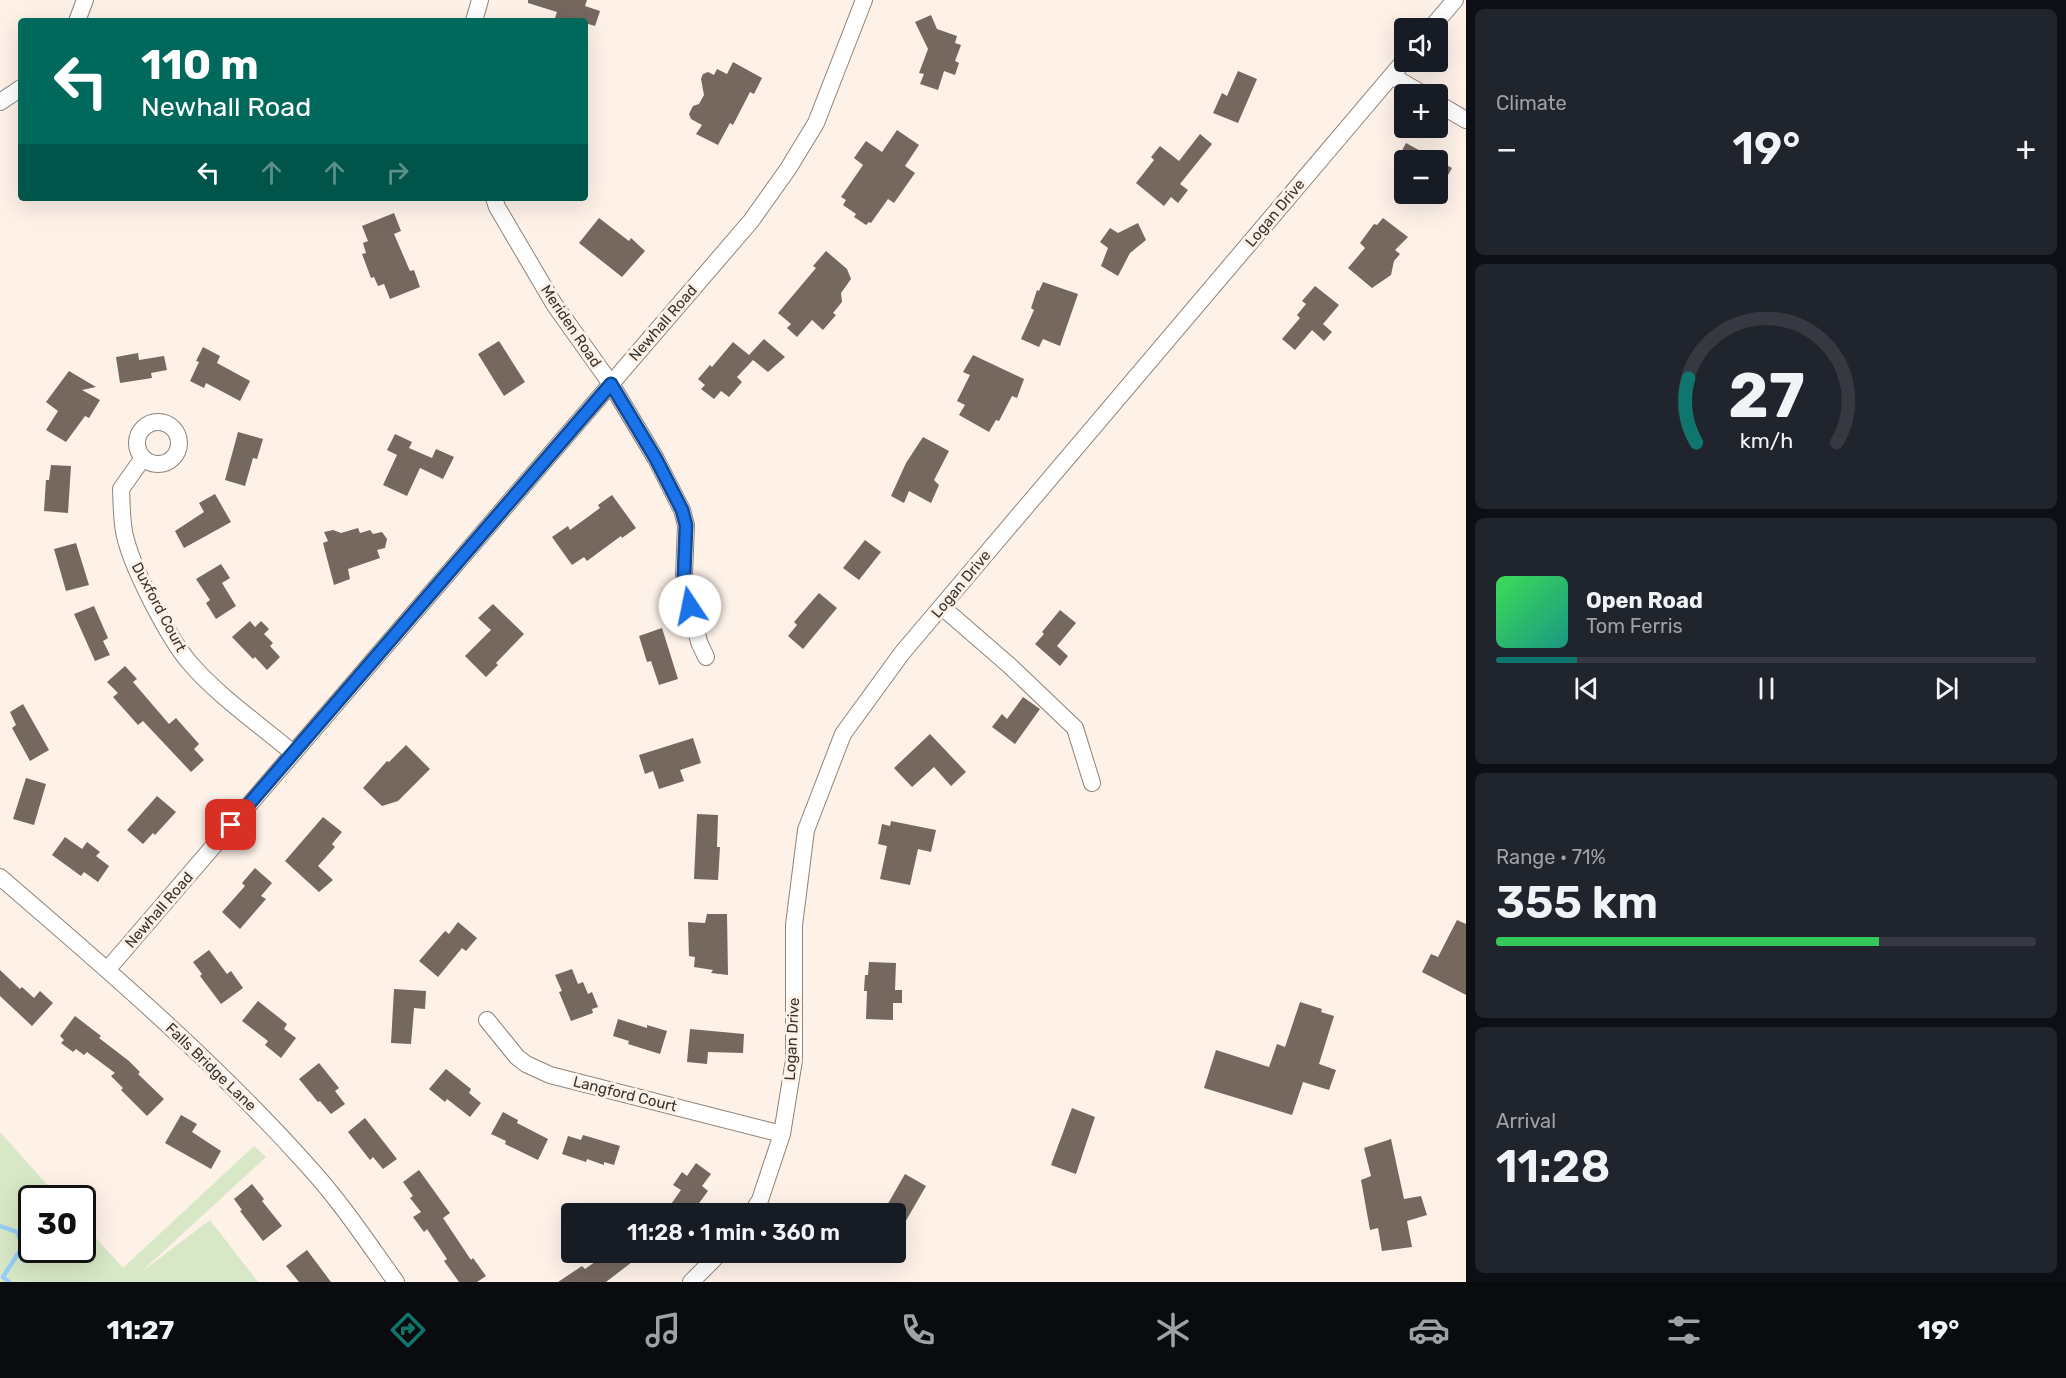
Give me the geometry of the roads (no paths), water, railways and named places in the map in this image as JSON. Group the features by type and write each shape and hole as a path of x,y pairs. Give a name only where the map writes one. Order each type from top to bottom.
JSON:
{"street":[{"path":"78,18 85,0"},
{"path":"475,18 480,0"},
{"name":"Newhall Road","path":"107,970 751,221 788,169 816,123 864,0"},
{"path":"1440,18 1455,0"},
{"name":"Logan Drive","path":"758,1203 782,1134 794,1060 794,925 806,830 843,734 902,654 1395,72"},
{"path":"1392,76 1406,84"},
{"path":"0,102 18,90"},
{"path":"1448,109 1466,120"},
{"name":"Meriden Road","path":"495,201 554,304 611,384 656,459 682,510 686,525 684,575 699,642 706,657"},
{"name":"Duxford Court","path":"143,458 121,489 125,539 144,584 188,661 205,679 293,753"},
{"path":"942,607 1010,666 1075,728 1092,783"},
{"name":"Falls Bridge Lane","path":"0,877 219,1071 302,1160 364,1237 396,1282"},
{"name":"Langford Court","path":"487,1020 525,1064 550,1075 782,1134"},
{"path":"691,1282 710,1263"}],"waterway":[{"path":"0,1226 17,1232 23,1246 3,1277 9,1282"}]}
